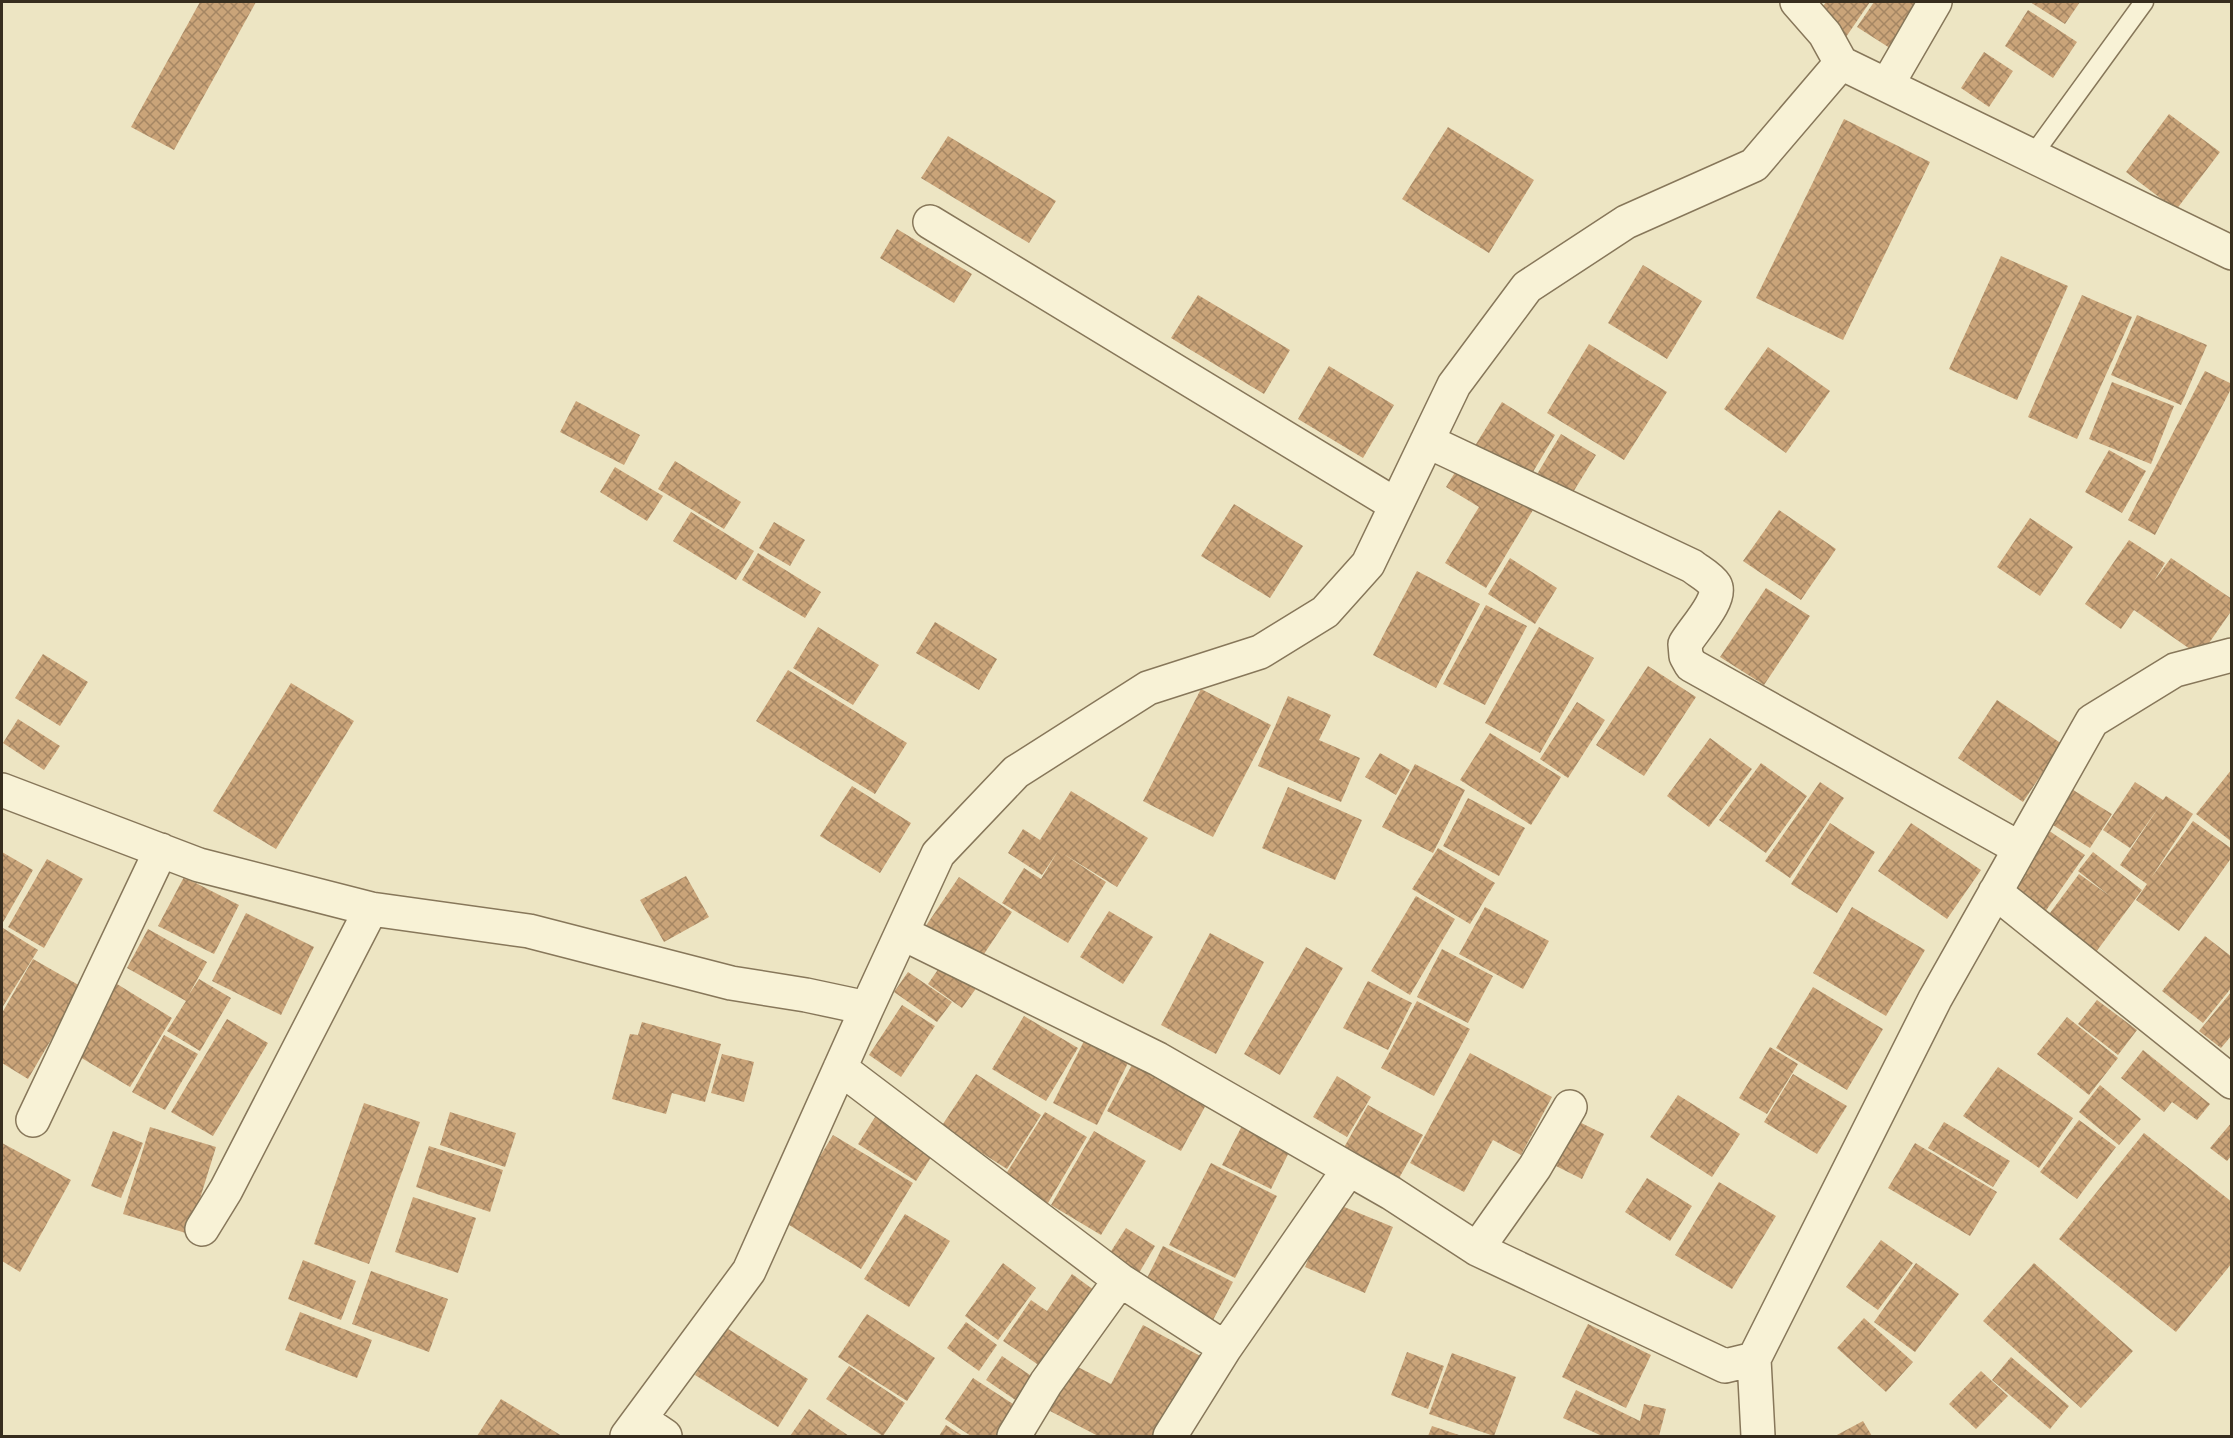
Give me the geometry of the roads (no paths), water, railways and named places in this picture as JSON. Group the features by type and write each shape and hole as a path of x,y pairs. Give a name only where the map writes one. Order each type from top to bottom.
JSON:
{"street":[{"path":"1797,2 1825,34 1841,63 2232,253"},
{"path":"1887,85 1935,2"},
{"path":"644,1431 749,1271 938,854 1016,772 1148,688 1260,652 1325,612 1368,564 1454,385 1527,287 1626,222 1754,165 1841,63"},
{"path":"930,222 1396,505"},
{"path":"1427,441 1692,566 1713,582 1716,586 1716,593 1713,605 1685,644 1686,656 1691,665 2019,848"},
{"path":"1758,1437 1754,1359 1935,999 2092,721 2175,670 2232,655"},
{"path":"2,790 199,865 371,909 529,931 730,983 806,995 867,1008"},
{"path":"33,1120 161,850"},
{"path":"1995,892 2232,1082"},
{"path":"202,1229 226,1190 371,909"},
{"path":"902,933 1158,1059 1391,1193 1477,1249 1725,1366 1754,1359"},
{"path":"840,1068 1120,1281 1225,1348"},
{"path":"1477,1249 1535,1167 1570,1107"},
{"path":"1170,1437 1225,1348 1349,1169"},
{"path":"1014,1437 1046,1383 1120,1281"}],"lane":[{"path":"2032,156 2144,2"}]}
